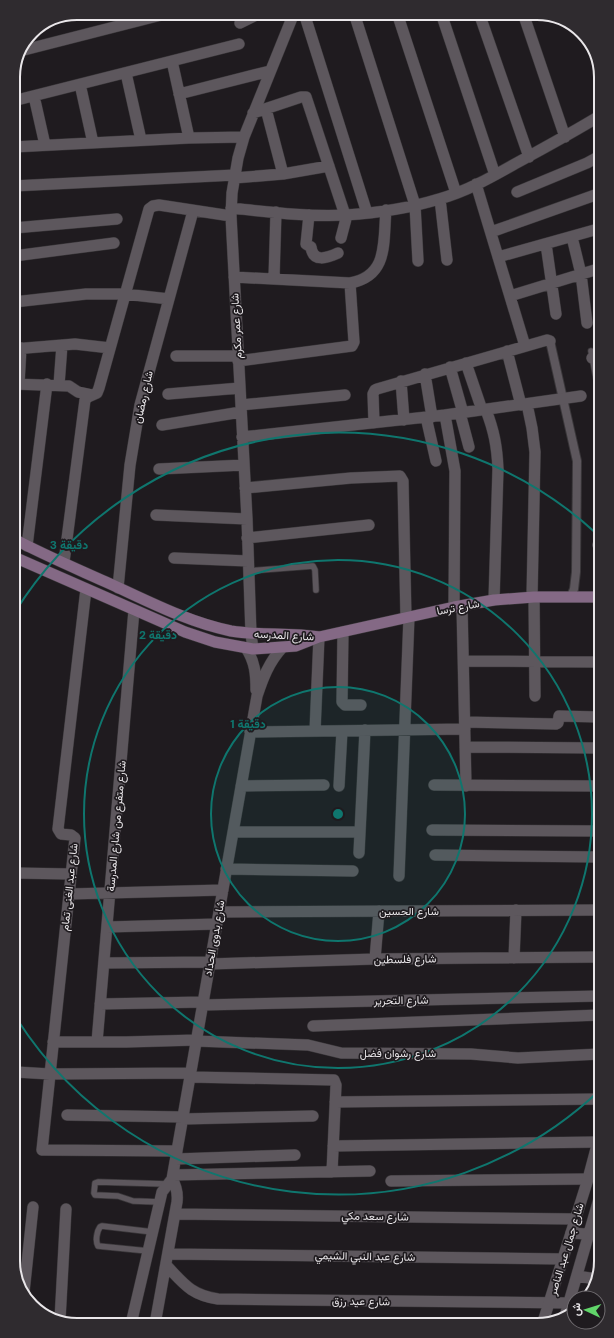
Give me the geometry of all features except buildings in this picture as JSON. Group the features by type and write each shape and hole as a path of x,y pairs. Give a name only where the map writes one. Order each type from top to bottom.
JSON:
{"main road":[{"name":"شارع المدرسه","path":"20,542 118,588 203,624 251,634 306,635 319,637"},
{"name":"شارع المدرسه","path":"20,560 134,610 200,637 249,648 282,648 296,646 319,637"},
{"name":"شارع ترسا","path":"319,637 458,606 494,600 533,597 594,596"}],"street":[{"path":"28,49 142,20"},
{"path":"240,22 244,20"},
{"name":"شارع عمر مكرم","path":"249,648 251,634 245,488 231,212 234,176 244,137 291,20"},
{"path":"306,20 367,213"},
{"path":"356,20 415,205 418,261"},
{"path":"399,20 456,193"},
{"path":"443,20 495,175"},
{"path":"481,20 529,156"},
{"path":"525,20 565,137"},
{"path":"20,99 239,44"},
{"path":"172,61 189,138"},
{"path":"179,94 270,71"},
{"path":"126,73 141,140"},
{"path":"80,84 93,143"},
{"path":"34,96 45,145"},
{"path":"253,113 301,97 306,97 346,215 340,238"},
{"path":"266,109 283,174"},
{"path":"64,562 85,400 97,393 99,388 149,209 153,206 159,205 193,211 346,215 415,205 440,199 456,193 495,175 594,119"},
{"path":"20,147 141,140 244,137"},
{"path":"517,192 594,159"},
{"path":"20,186 283,174 329,166"},
{"path":"476,184 525,346"},
{"path":"491,232 594,195"},
{"path":"440,199 447,260"},
{"path":"234,277 350,283 361,281 371,276 378,267 382,256 386,210"},
{"name":"شارع رمضان","path":"118,588 130,465 135,433 147,378 193,211"},
{"path":"274,278 276,212"},
{"path":"309,215 306,244 311,247 312,253 315,256 324,258 338,253"},
{"path":"20,227 117,219"},
{"path":"498,257 594,230"},
{"path":"572,237 582,274 587,323"},
{"path":"20,255 114,243"},
{"path":"546,244 556,314"},
{"path":"510,296 594,270"},
{"path":"176,356 238,358 352,346 354,342 350,283"},
{"path":"20,301 86,294 125,294 169,299"},
{"path":"374,423 374,390 525,346 547,340 550,341 578,466 576,572 575,585 571,596"},
{"path":"20,349 75,344 110,348"},
{"path":"59,385 62,345"},
{"path":"507,352 532,428 535,452 533,597 535,696"},
{"path":"466,363 484,410 494,429 497,449 498,469 494,600"},
{"path":"450,367 469,447"},
{"path":"425,374 429,417 436,461"},
{"path":"401,381 404,420"},
{"path":"20,384 69,386 78,392 92,396"},
{"path":"27,546 47,384"},
{"path":"168,394 240,388"},
{"path":"162,425 241,409 345,395"},
{"path":"242,437 429,417 581,396"},
{"path":"445,415 455,471 458,606 464,661 466,786"},
{"path":"159,470 244,465"},
{"path":"245,488 351,478 398,476 402,478 408,618 399,876"},
{"path":"156,515 246,519"},
{"path":"247,538 369,525"},
{"path":"174,558 248,566"},
{"name":"شارع عبد الغنى تمام","path":"86,589 58,829 61,834 71,835 75,838 42,1150 176,1155"},
{"name":"شارع متفرع من شارع المدرسة","path":"97,1042 134,610"},
{"path":"343,632 342,702 346,705 361,705"},
{"path":"315,731 319,637"},
{"name":"شارع بدوى الحداد","path":"249,648 255,668 256,696"},
{"name":"شارع بدوى الحداد","path":"132,1318 162,1192 171,1180 176,1155 256,696 267,667 282,648"},
{"path":"464,661 594,662"},
{"path":"250,732 405,730 465,726 556,724 558,723 559,716 594,717"},
{"path":"359,853 365,730"},
{"path":"339,786 342,731"},
{"path":"465,747 594,748"},
{"path":"241,786 324,786"},
{"path":"434,786 594,786"},
{"path":"432,830 594,831"},
{"path":"233,832 360,832"},
{"path":"434,856 594,857"},
{"path":"226,870 353,871"},
{"path":"20,873 71,874"},
{"path":"69,894 223,890"},
{"path":"514,958 516,910"},
{"name":"شارع الحسين","path":"219,912 594,910"},
{"path":"375,959 379,911"},
{"path":"107,927 217,924"},
{"name":"شارع فلسطين","path":"104,963 210,963 375,959 594,957"},
{"name":"شارع التحرير","path":"100,1004 203,1004 594,996"},
{"path":"313,1026 594,1015"},
{"name":"شارع رشوان فضل","path":"53,1042 196,1041 308,1045 341,1053 471,1054 518,1058 594,1054"},
{"path":"20,1072 331,1079 336,1082 332,1172"},
{"path":"335,1102 594,1099"},
{"path":"67,1115 183,1118 313,1116"},
{"path":"333,1146 594,1142"},
{"path":"176,1155 295,1155"},
{"name":"شارع جمال عبد الناصر","path":"544,1318 594,1157"},
{"path":"171,1180 332,1172 370,1172"},
{"path":"391,1181 588,1179"},
{"path":"156,1318 178,1194 176,1186 171,1180"},
{"path":"25,1283 33,1207"},
{"path":"60,1315 66,1209"},
{"name":"شارع سعد مكي","path":"175,1214 575,1219"},
{"name":"شارع جمال عبد الناصر","path":"573,1290 594,1216"},
{"path":"571,1233 594,1234"},
{"name":"شارع عبد النبي الشيمي","path":"168,1254 563,1259"},
{"name":"شارع عيد رزق","path":"166,1265 193,1292 205,1297 218,1299 549,1303 566,1309"},
{"path":"577,1276 591,1278"}],"lane":[{"path":"248,566 313,566 315,570 316,590"},
{"path":"160,1202 133,1201 115,1195 95,1195 95,1183 171,1180"},
{"path":"148,1251 98,1246 96,1243 98,1228 102,1226 153,1232"}]}
